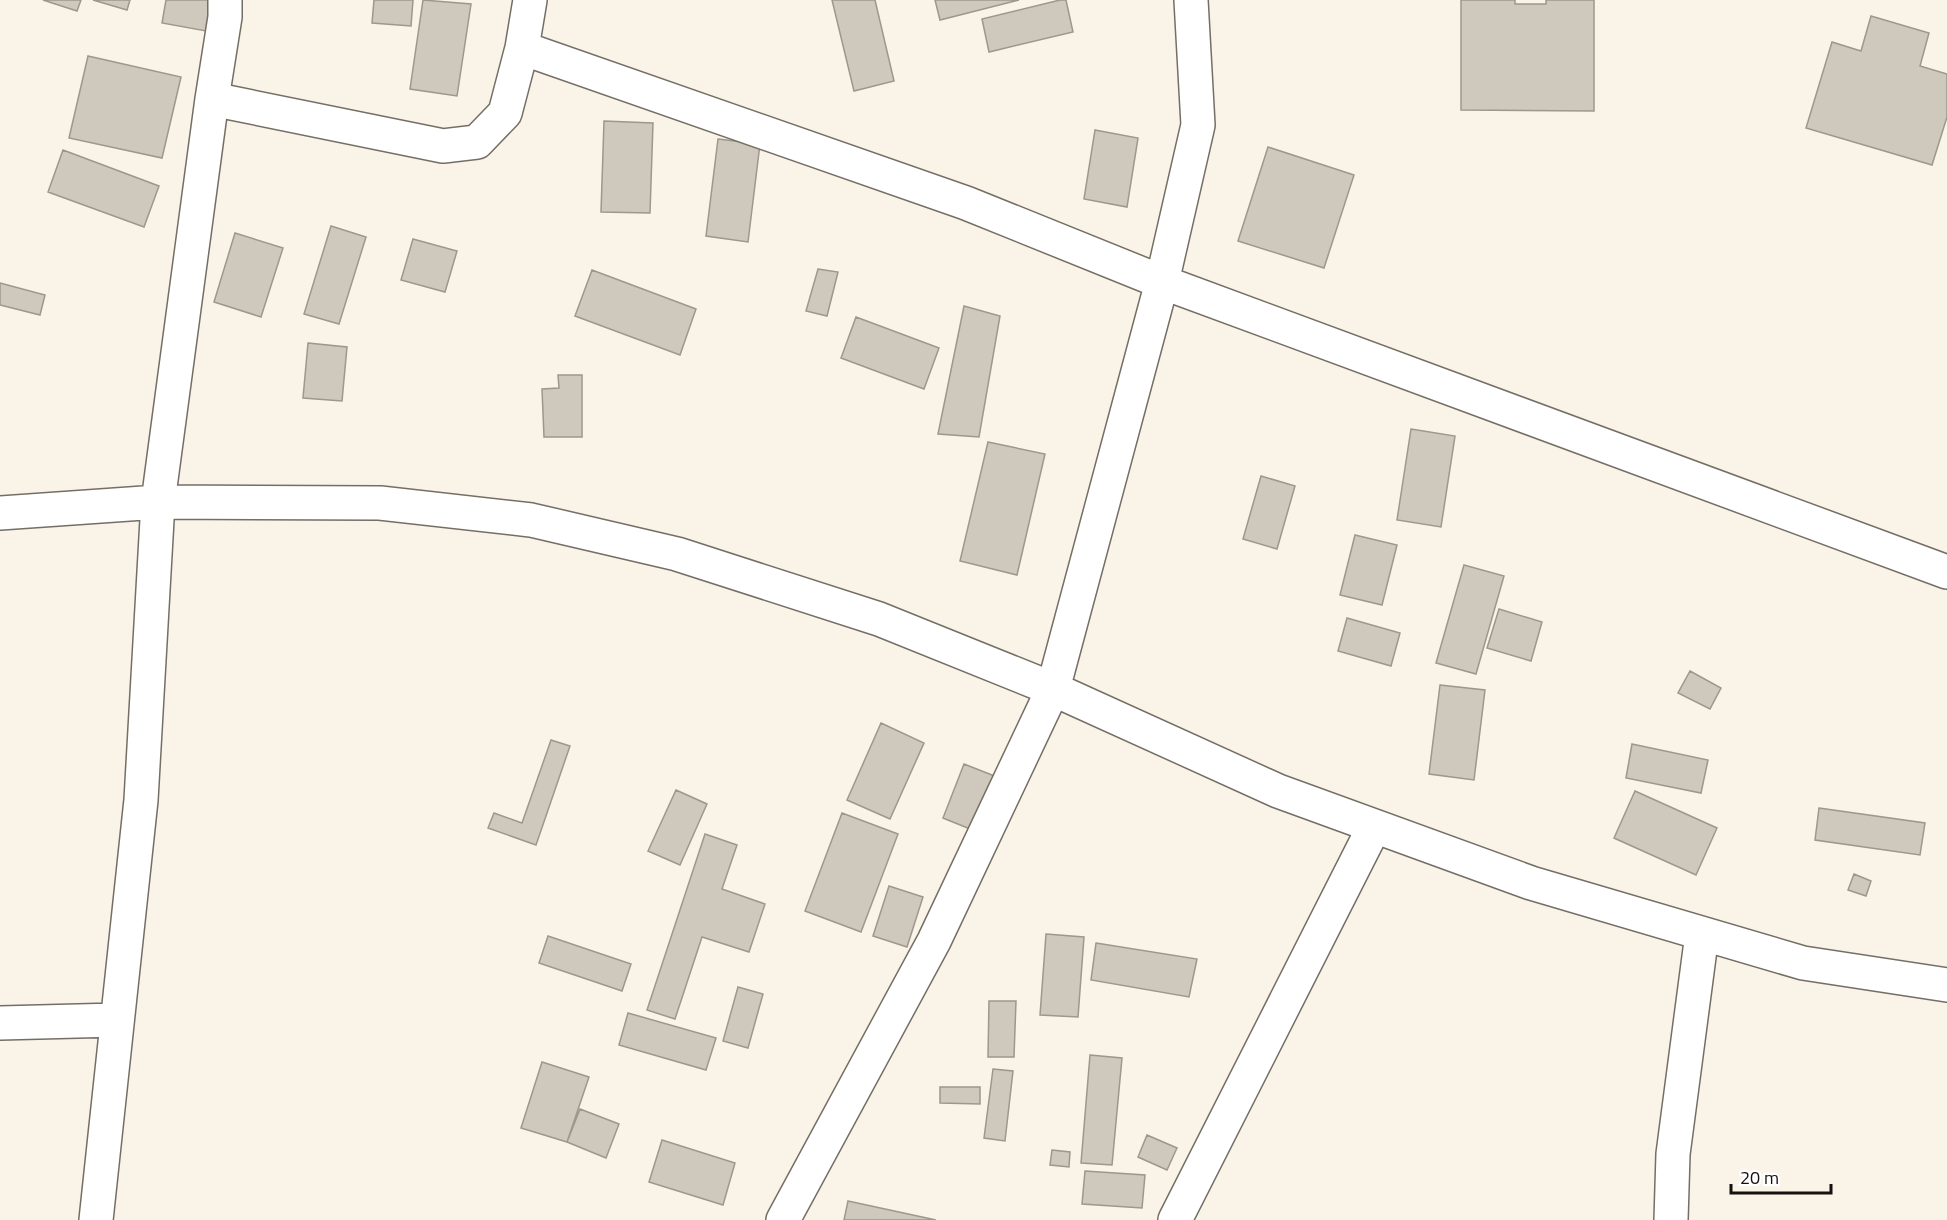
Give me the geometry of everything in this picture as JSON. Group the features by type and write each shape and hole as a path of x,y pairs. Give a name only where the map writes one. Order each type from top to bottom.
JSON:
{"street":[{"path":"96,1220 141,800 158,502 225,17 225,0"},
{"path":"212,99 443,146 477,142 505,113 522,48 530,0"},
{"path":"783,1220 934,941 1053,689 1162,282 1198,125 1191,0"},
{"path":"522,48 966,203 1162,282 1947,572"},
{"path":"0,513 158,502 380,503 531,520 677,554 879,619 1053,689 1278,791 1531,883 1803,963 1947,985"},
{"path":"1174,1220 1374,827"},
{"path":"1671,1220 1673,1154 1702,934"},
{"path":"0,1023 117,1020"}],"building":[{"path":"43,0 81,0 77,11"},
{"path":"93,0 130,0 127,10"},
{"path":"166,0 223,0 217,33 162,23"},
{"path":"374,0 413,0 411,26 372,23"},
{"path":"423,0 471,4 457,96 410,89"},
{"path":"832,0 875,0 894,81 854,91"},
{"path":"935,0 1019,0 940,20"},
{"path":"1066,0 1073,32 989,52 982,19"},
{"path":"1461,0 1515,0 1515,4 1546,4 1546,0 1594,0 1594,111 1461,110"},
{"path":"1871,16 1929,33 1920,66 1947,74 1947,117 1932,165 1806,128 1832,42 1861,51"},
{"path":"88,56 181,77 162,158 69,138"},
{"path":"604,121 653,123 650,213 601,212"},
{"path":"1095,130 1138,138 1127,207 1084,199"},
{"path":"718,139 760,144 748,242 706,236"},
{"path":"1268,147 1354,175 1324,268 1238,241"},
{"path":"63,150 159,186 144,227 48,192"},
{"path":"331,226 366,237 339,324 304,314"},
{"path":"235,233 283,248 261,317 214,302"},
{"path":"413,239 457,251 445,292 401,280"},
{"path":"818,269 838,272 827,316 806,311"},
{"path":"592,270 696,309 680,355 575,316"},
{"path":"0,283 45,295 40,315 0,305"},
{"path":"964,306 1000,316 979,437 938,434"},
{"path":"856,317 939,348 924,389 841,358"},
{"path":"308,343 347,347 342,401 303,398"},
{"path":"558,375 582,375 582,437 544,437 542,389 559,388"},
{"path":"1411,429 1455,436 1441,527 1397,520"},
{"path":"988,442 1045,454 1017,575 960,561"},
{"path":"1261,476 1295,486 1277,549 1243,539"},
{"path":"1355,535 1397,545 1382,605 1340,595"},
{"path":"1464,565 1504,576 1476,674 1436,663"},
{"path":"1499,609 1542,622 1531,661 1487,648"},
{"path":"1347,618 1400,633 1391,666 1338,651"},
{"path":"1690,671 1721,688 1710,709 1678,693"},
{"path":"1440,685 1485,690 1474,780 1429,774"},
{"path":"881,723 924,743 890,819 847,800"},
{"path":"551,740 570,746 536,845 488,828 494,813 522,823"},
{"path":"1632,744 1708,760 1701,793 1626,778"},
{"path":"964,764 997,777 975,831 943,818"},
{"path":"676,790 707,804 680,865 648,851"},
{"path":"1635,791 1717,828 1696,875 1614,838"},
{"path":"1819,808 1925,823 1920,855 1815,840"},
{"path":"842,813 898,834 861,932 805,911"},
{"path":"705,834 737,845 722,889 765,904 749,952 702,937 675,1019 647,1010"},
{"path":"1854,874 1871,881 1866,896 1848,890"},
{"path":"889,886 923,897 907,947 873,936"},
{"path":"1046,934 1084,937 1078,1017 1040,1015"},
{"path":"548,936 631,964 622,991 539,963"},
{"path":"1096,943 1197,959 1189,997 1091,980"},
{"path":"738,987 763,994 748,1048 723,1041"},
{"path":"989,1001 1016,1001 1014,1057 988,1057"},
{"path":"628,1013 716,1038 706,1070 619,1045"},
{"path":"1090,1055 1122,1058 1112,1165 1081,1163"},
{"path":"542,1062 589,1077 567,1142 521,1128"},
{"path":"993,1069 1013,1071 1005,1141 984,1138"},
{"path":"940,1087 980,1087 980,1104 940,1103"},
{"path":"580,1109 619,1124 606,1158 567,1142"},
{"path":"1147,1135 1177,1148 1167,1170 1138,1157"},
{"path":"662,1140 735,1163 723,1205 649,1182"},
{"path":"1052,1150 1070,1152 1069,1167 1050,1165"},
{"path":"1085,1171 1145,1175 1142,1208 1082,1204"},
{"path":"848,1201 936,1220 844,1220"}]}
